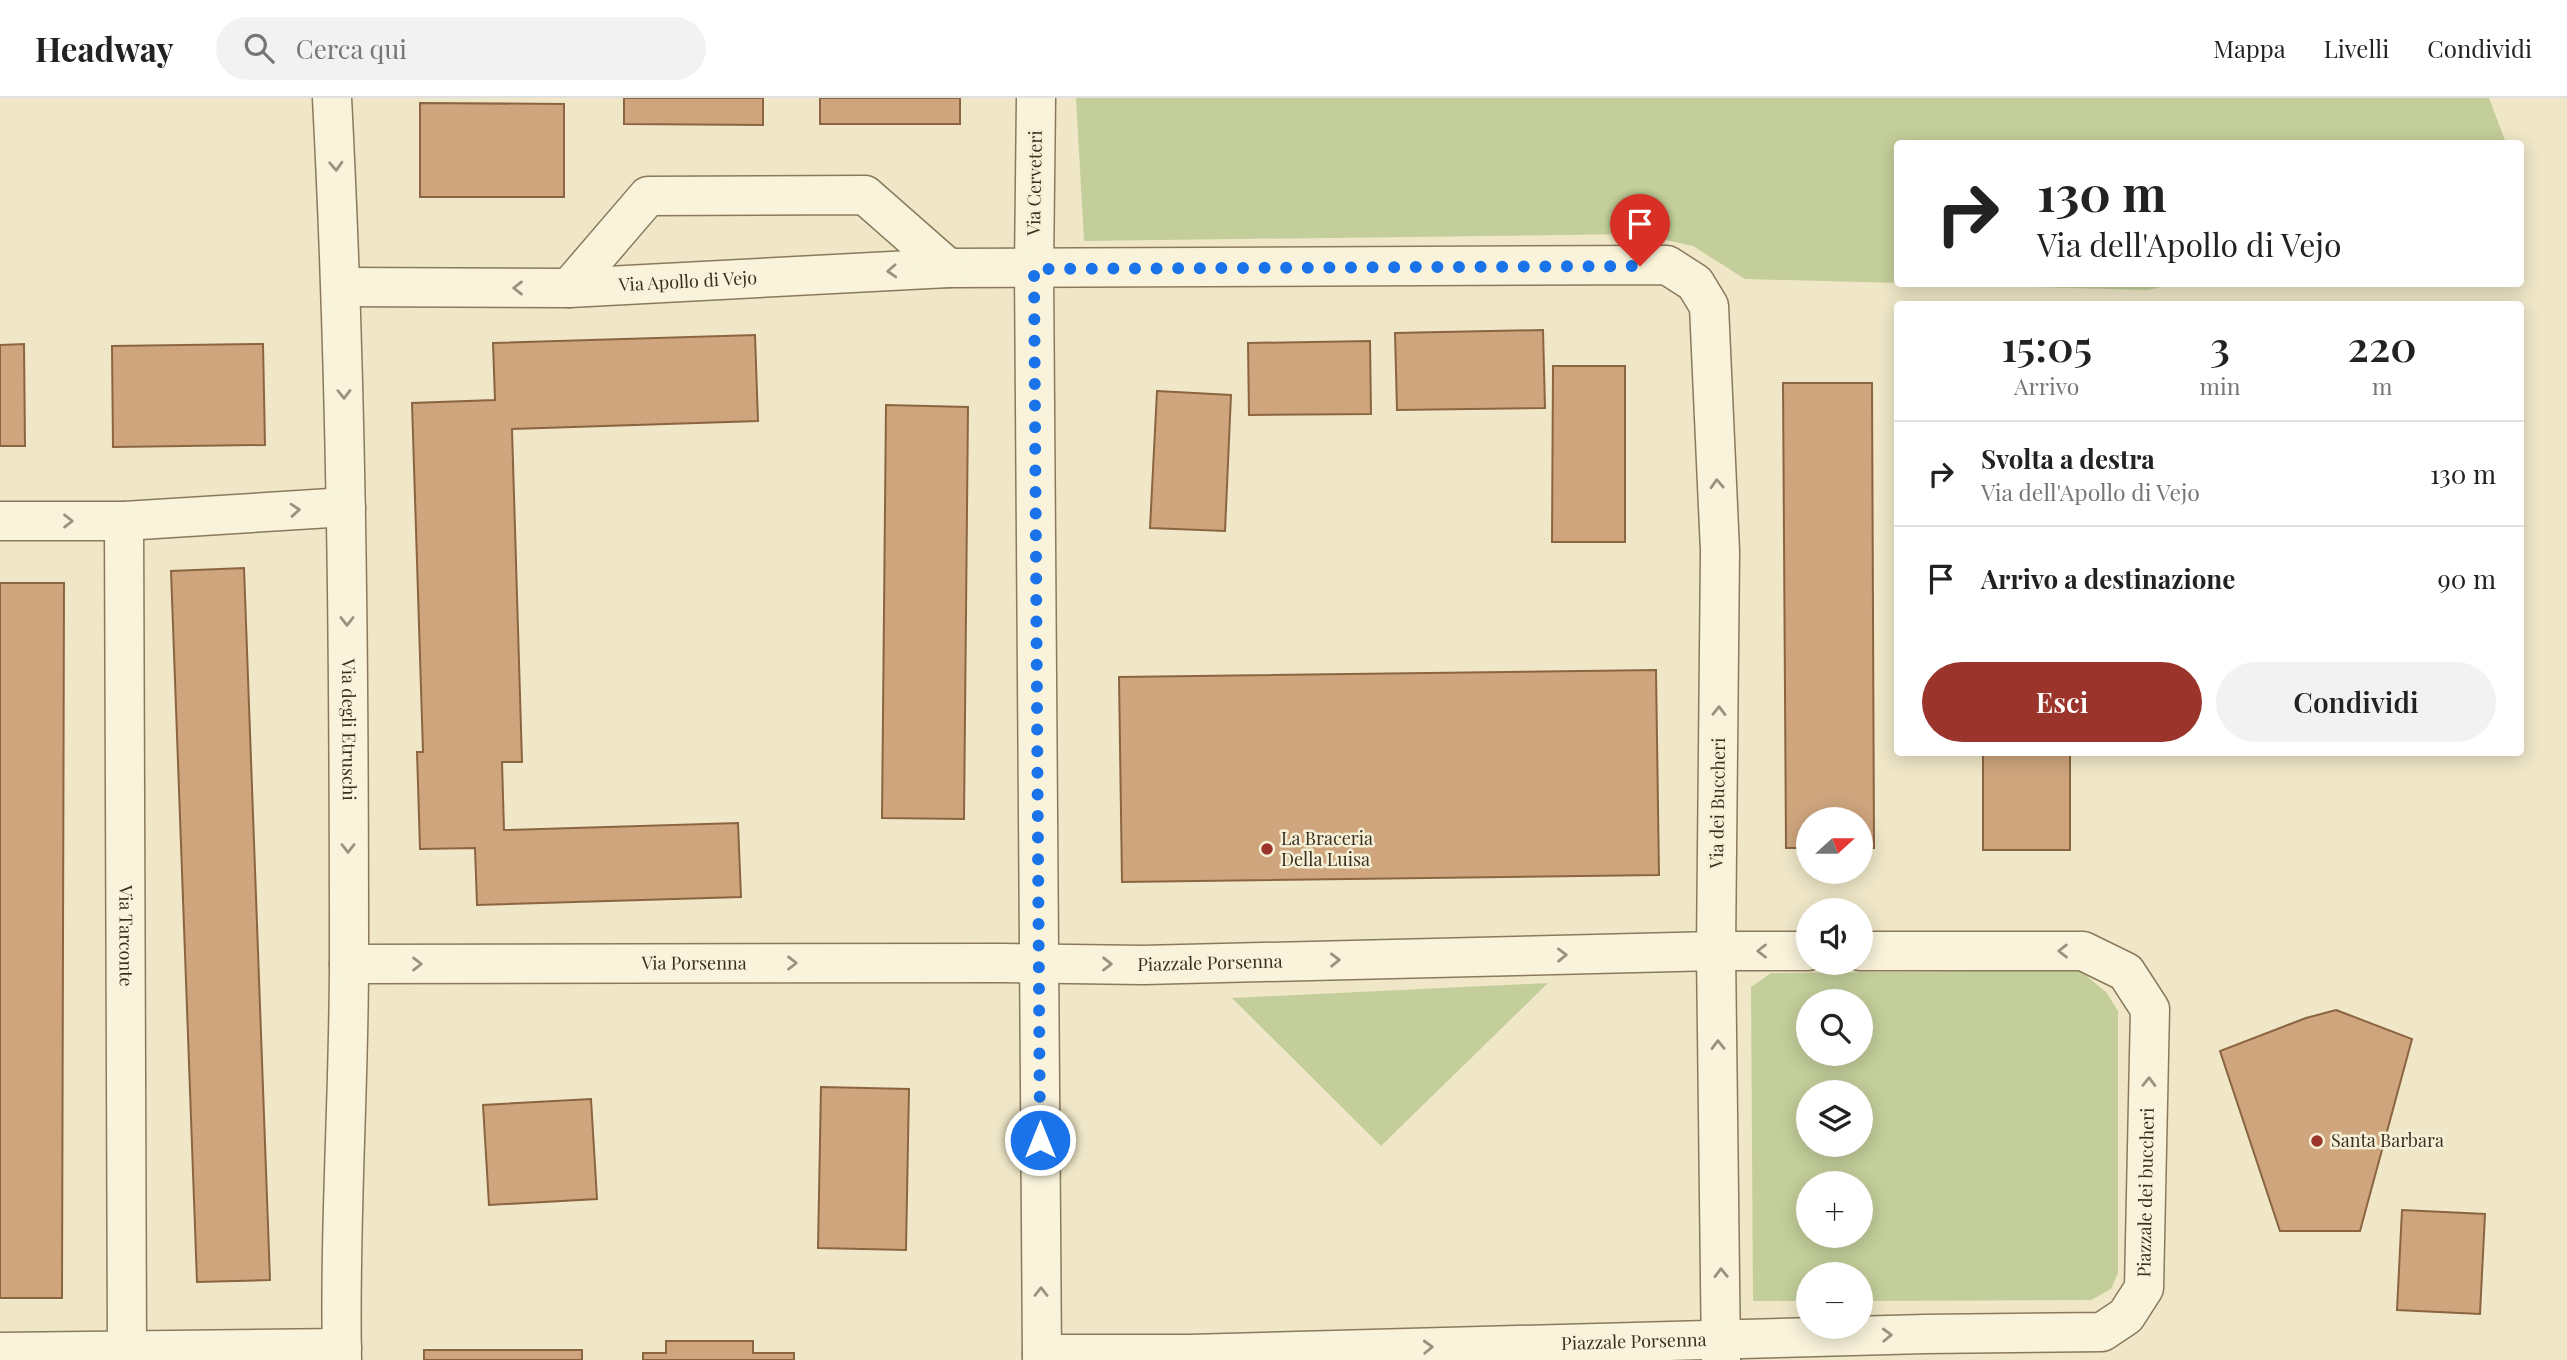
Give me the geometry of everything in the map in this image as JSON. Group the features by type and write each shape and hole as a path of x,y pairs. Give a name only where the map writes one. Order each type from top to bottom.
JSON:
{"street":[{"name":"Via degli Etruschi","path":"332,98 342,287 346,507 349,964 342,1354"},
{"name":"Via Cerveteri","path":"1034,269 1036,98"},
{"path":"569,288 648,196 865,195 948,268"},
{"name":"Via Apollo di Vejo","path":"342,287 569,288 948,268 1667,265"},
{"name":"Via dei Buccheri","path":"1667,265 1695,283 1709,306 1720,551 1716,951 1721,1350"},
{"path":"1034,269 1042,1357"},
{"path":"0,521 124,521 346,507"},
{"name":"Via Tarconte","path":"124,521 127,1350"},
{"path":"1716,951 1796,951"},
{"name":"Piazzale Porsenna","path":"1039,963 1143,965 1716,951"},
{"name":"Piazzale dei buccheri","path":"1721,1350 1924,1334 2102,1332 2126,1316 2144,1288 2150,1009 2126,972 2083,951 1873,951"},
{"name":"Via Porsenna","path":"349,964 1039,963"},
{"name":"Piazzale Porsenna","path":"1042,1357 1551,1343 1721,1350"},
{"path":"0,1352 127,1350 342,1354"}],"green space":[{"path":"1076,98 2489,98 2505,140 1894,140 1894,283 1745,279 1693,246 1638,234 1084,241"},
{"path":"2032,287 2160,287 2148,290"},
{"path":"2079,970 2106,992 2118,1011 2118,1273 2111,1289 2091,1300 1873,1301 1873,1262 1796,1262 1796,1301 1753,1301 1751,987 1771,973 1873,975 1873,972"},
{"path":"1548,983 1381,1146 1232,998"}],"building":[{"path":"624,98 763,98 763,125 624,124"},
{"path":"820,98 960,98 960,124 820,124"},
{"path":"420,103 564,104 564,197 420,197"},
{"path":"1543,330 1545,408 1397,410 1395,333"},
{"path":"755,335 758,421 512,429 522,762 502,762 504,830 738,823 741,897 477,905 475,848 420,849 417,752 423,752 412,403 495,400 493,343"},
{"path":"1370,341 1371,414 1249,415 1248,343"},
{"path":"24,344 25,446 0,446 0,345"},
{"path":"263,344 265,445 113,447 112,346"},
{"path":"1553,366 1625,366 1625,542 1552,542"},
{"path":"1783,383 1872,383 1874,848 1873,807 1796,807 1796,848 1786,848"},
{"path":"1157,391 1231,395 1225,531 1150,528"},
{"path":"886,405 968,407 964,819 882,818"},
{"path":"244,568 270,1280 197,1282 171,571"},
{"path":"0,583 64,583 62,1298 0,1298"},
{"path":"1656,670 1659,875 1122,882 1119,677"},
{"path":"1983,756 2070,756 2070,850 1983,850"},
{"name":"Santa Barbara","path":"2336,1010 2412,1039 2360,1231 2280,1231 2220,1051 2306,1018"},
{"path":"821,1087 909,1089 906,1250 818,1248"},
{"path":"591,1099 597,1199 489,1205 483,1105"},
{"path":"2402,1210 2485,1214 2480,1314 2397,1310"},
{"path":"666,1341 753,1341 753,1353 794,1353 794,1360 643,1360 643,1353 666,1353"},
{"path":"424,1350 582,1350 582,1360 424,1360"}],"place":[{"name":"La Braceria Della Luisa","path":"1267,849"},
{"name":"Santa Barbara","path":"2317,1141"}],"route":[{"path":"1040,1140 1034,269 1640,266"}]}
